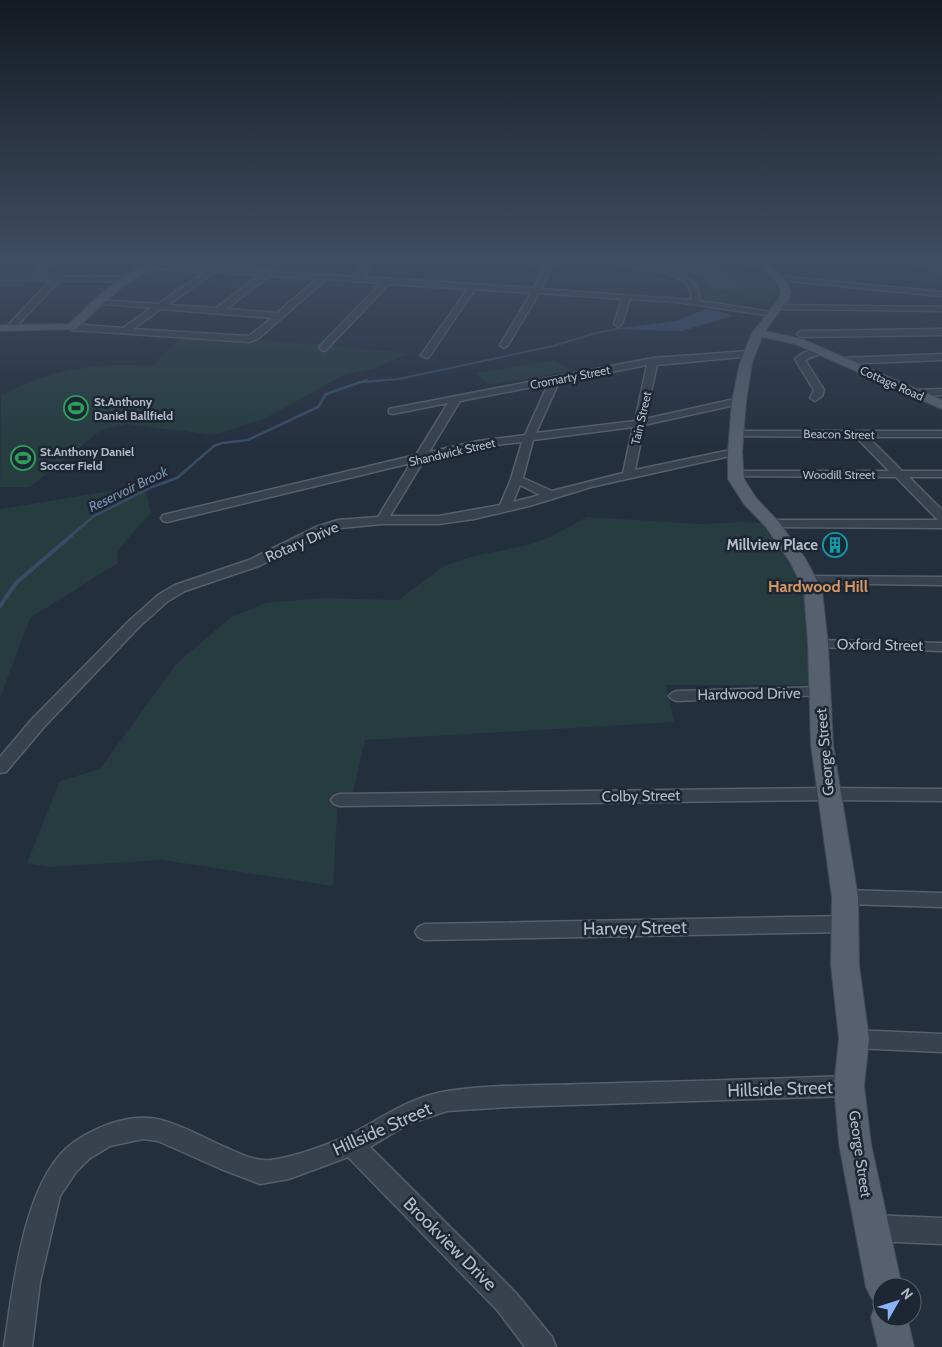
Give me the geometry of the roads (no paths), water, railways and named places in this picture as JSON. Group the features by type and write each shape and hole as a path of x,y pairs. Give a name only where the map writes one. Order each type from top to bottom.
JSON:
{"main road":[{"path":"37,327 51,324"},
{"path":"6,328 72,327 76,324"},
{"name":"George Street","path":"765,324 758,333 749,354 739,401 735,452 736,479 744,493 772,524 809,580 813,590 818,644 821,733 828,794 845,897 845,965 854,1039 849,1086 855,1144 862,1185 874,1228 882,1277"},
{"name":"Cottage Road","path":"758,333 790,339 942,406"},
{"path":"891,1327 896,1347"}],"street":[{"path":"126,330 135,324"},
{"path":"72,327 250,339 271,324"},
{"path":"323,348 346,324"},
{"path":"426,355 448,324"},
{"path":"504,345 517,324"},
{"path":"801,334 942,332"},
{"path":"815,398 819,394 819,390 800,359 819,351"},
{"name":"Cromarty Street","path":"393,411 654,361 749,354"},
{"path":"842,361 942,357"},
{"name":"Tain Street","path":"628,475 654,361"},
{"path":"505,508 517,479 529,437 555,380"},
{"path":"914,393 942,392"},
{"path":"382,520 456,399"},
{"name":"Shandwick Street","path":"166,518 419,460 478,444 640,423 739,401"},
{"name":"Beacon Street","path":"737,434 942,434"},
{"path":"860,435 942,517"},
{"name":"Rotary Drive","path":"0,768 38,723 143,614 167,595 185,586 265,558 330,526 346,522 439,520 505,508 628,475 735,452"},
{"name":"Woodill Street","path":"736,474 942,474"},
{"path":"517,479 550,495"},
{"path":"772,524 942,524"},
{"path":"809,580 942,581"},
{"name":"Oxford Street","path":"818,644 942,647"},
{"name":"Hardwood Drive","path":"677,696 820,692"},
{"name":"Colby Street","path":"340,800 828,794 942,795"},
{"path":"845,897 942,900"},
{"name":"Harvey Street","path":"424,932 845,924"},
{"path":"854,1039 942,1043"},
{"name":"Hillside Street","path":"18,1347 27,1282 48,1196 53,1184 67,1164 91,1144 123,1130 152,1128 166,1132 246,1167 260,1172 270,1172 289,1168 352,1145 378,1128 405,1115 433,1105 458,1100 849,1086"},
{"name":"Brookview Drive","path":"352,1145 507,1302 542,1347"},
{"path":"874,1228 942,1230"}],"water":[{"path":"654,324 706,324 682,331 612,329"}],"waterway":[{"name":"Reservoir Brook","path":"362,382 399,379 553,346 596,333 617,329"},
{"name":"Reservoir Brook","path":"69,537 94,516 152,487 177,478 214,446 222,443 248,440 318,407 326,394 367,380"},
{"name":"Reservoir Brook","path":"0,606 16,583 71,536"}],"place":[{"name":"St.Anthony Daniel Ballfield","path":"76,408"},
{"name":"St.Anthony Daniel Soccer Field","path":"23,458"},
{"name":"Millview Place","path":"835,545"}],"district":[{"name":"Hardwood Hill","path":"818,586"}]}
